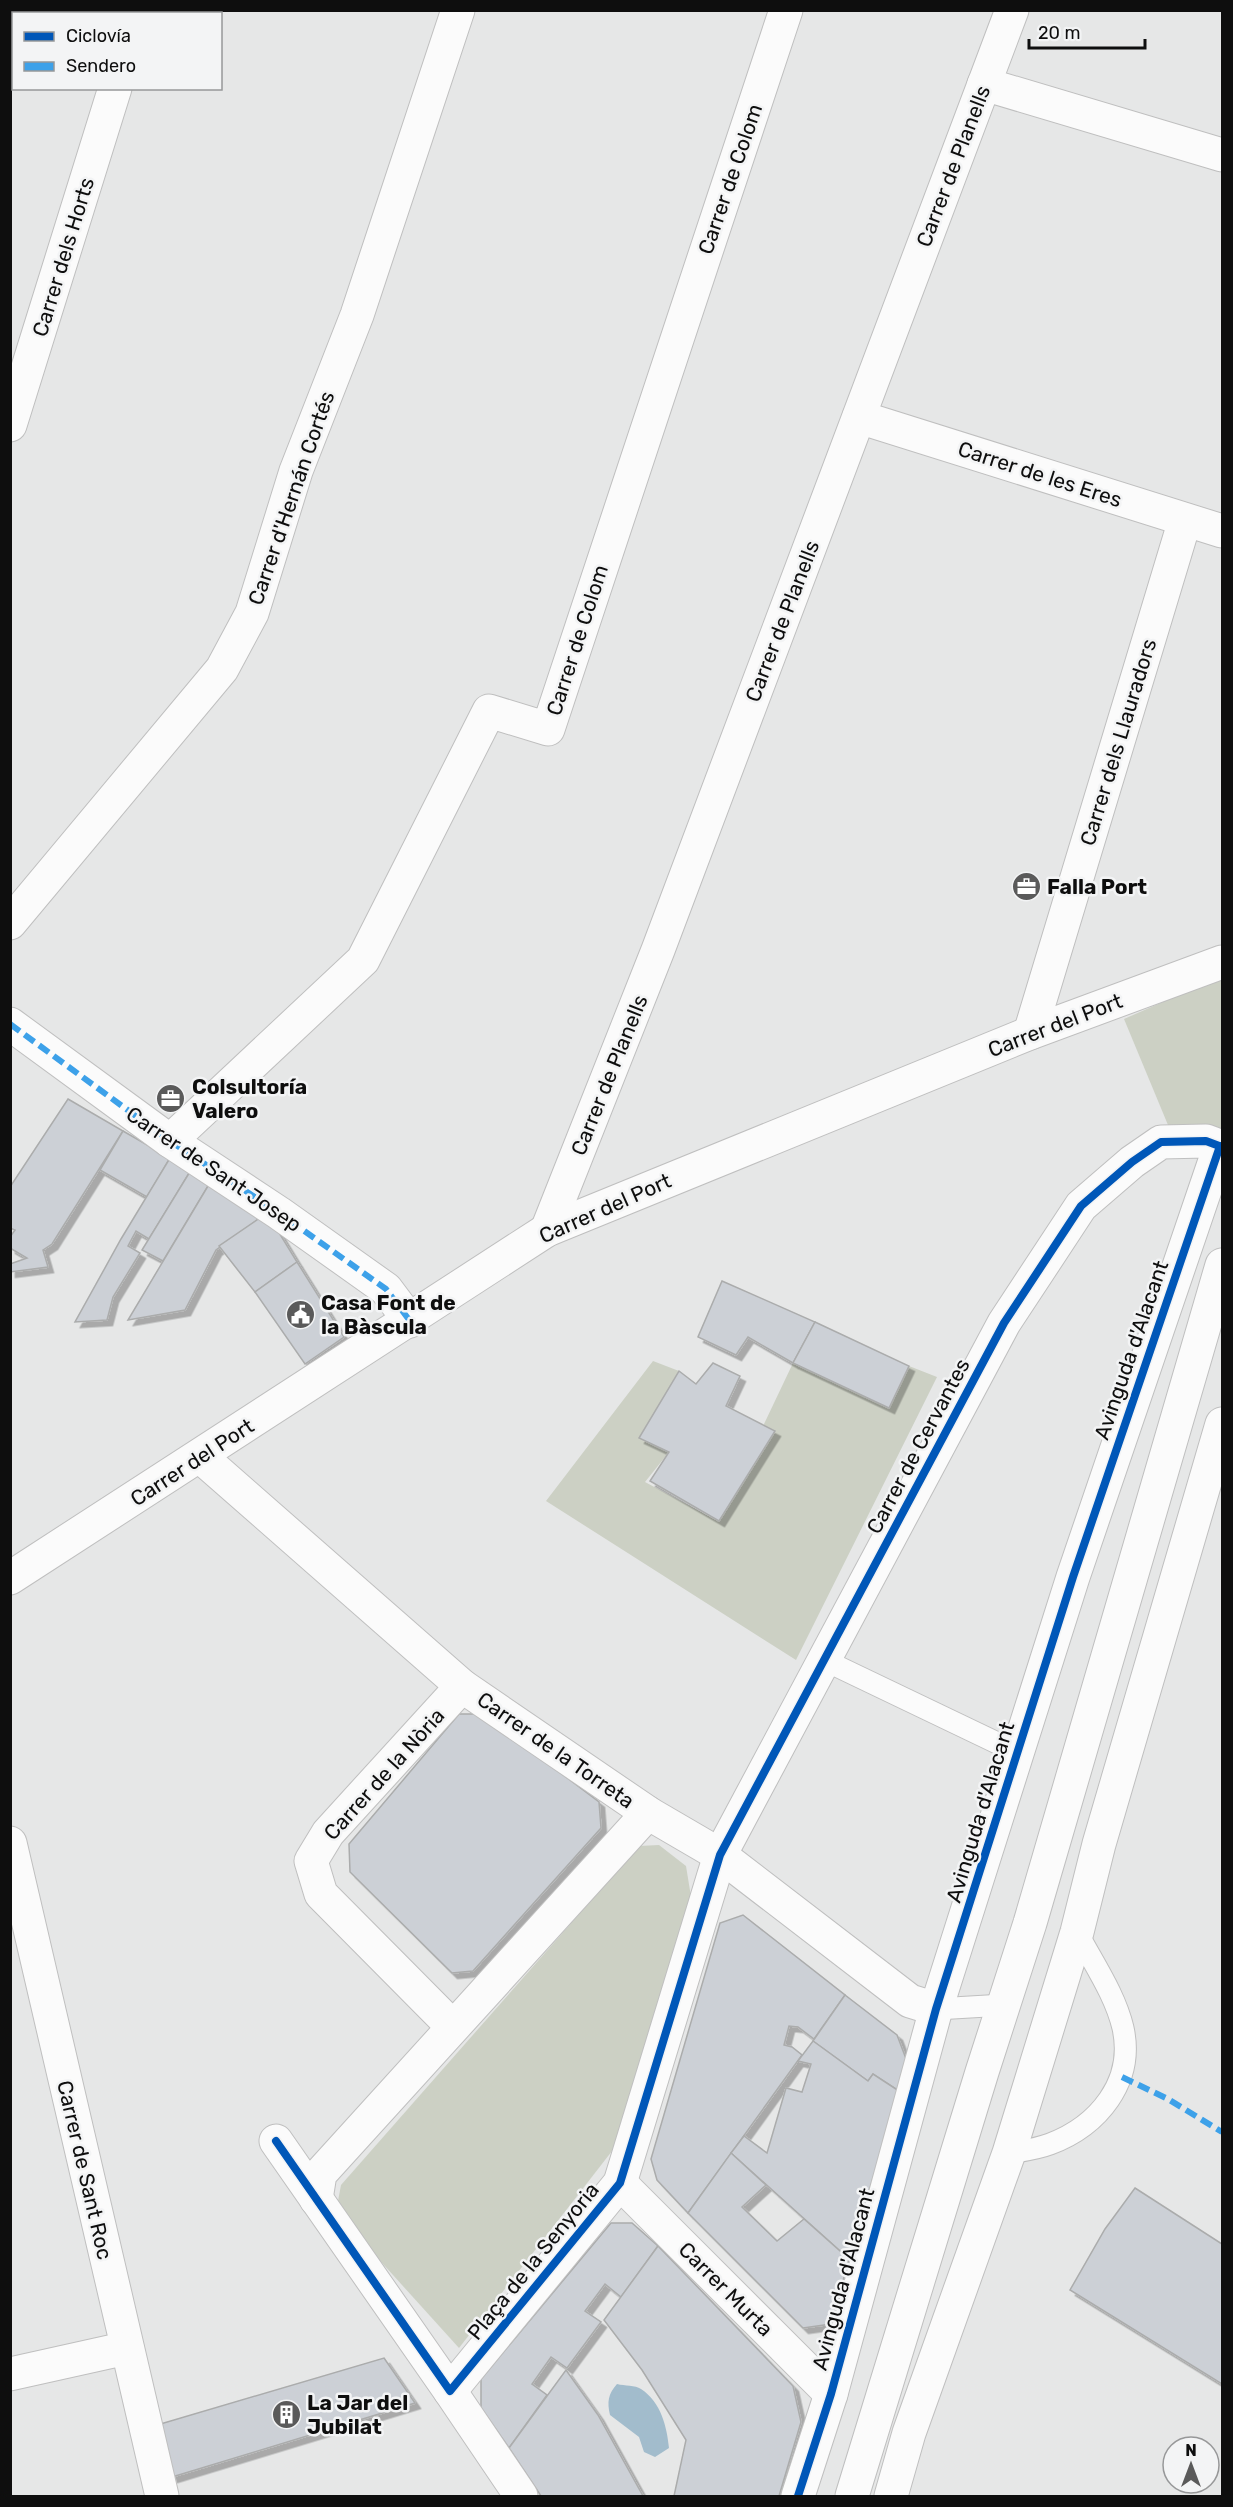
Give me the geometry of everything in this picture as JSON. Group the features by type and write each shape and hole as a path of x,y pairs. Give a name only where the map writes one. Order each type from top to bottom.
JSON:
{"street":[{"name":"Carrer d'Hernán Cortés","path":"10,923 222,669 252,613 296,471 357,315 458,10"},
{"name":"Carrer de Colom","path":"170,1141 363,960 489,711 548,729 786,10"},
{"name":"Carrer de Planells","path":"547,1230 658,950 1012,10"},
{"path":"984,84 1222,156"},
{"name":"Carrer dels Horts","path":"10,425 114,90"},
{"name":"Carrer de les Eres","path":"859,417 1222,531"},
{"name":"Carrer dels Llauradors","path":"1030,1033 1185,520"},
{"name":"Carrer del Port","path":"10,1578 201,1457 547,1230 1030,1033 1222,962"},
{"name":"Carrer de Sant Josep","path":"10,1024 170,1141 279,1213 386,1289 410,1320"},
{"name":"Carrer de Cervantes","path":"720,1855 1004,1323 1081,1206 1161,1142 1206,1141 1221,1147"},
{"name":"Avinguda d'Alacant","path":"798,2496 831,2394 936,2009 1095,1509 1221,1147"},
{"path":"852,2496 1030,1923 1222,1265"},
{"path":"891,2496 909,2433 1009,2154 1077,1932 1099,1844 1222,1424"},
{"name":"Carrer de la Torreta","path":"201,1457 462,1686 648,1814 720,1855 910,2001 936,2009"},
{"name":"Carrer de la Nòria","path":"452,2026 321,1894 311,1861 328,1833 462,1686"},
{"path":"316,2199 320,2174 452,2026 648,1814"},
{"name":"Carrer de Sant Roc","path":"10,1843 162,2496"},
{"name":"Plaça de la Senyoria","path":"450,2391 620,2183 720,1855"},
{"path":"276,2141 520,2496"},
{"name":"Carrer Murta","path":"620,2183 831,2394"},
{"path":"10,2374 127,2348"}],"lane":[{"path":"824,1660 1018,1753"},
{"path":"1009,2154 1048,2145 1081,2129 1113,2097 1122,2077 1123,2028 1114,2002 1077,1932"},
{"path":"936,2009 1004,2005"}],"shaded area":[{"path":"1222,976 1222,1143 1168,1125 1124,1019"},
{"path":"653,1361 679,1371 640,1438 669,1452 645,1482 718,1521 793,1363 889,1407 909,1366 937,1377 796,1660 546,1501"},
{"path":"659,1845 686,1866 693,1909 619,2142 459,2348 336,2212 341,2185 639,1846"}],"water":[{"path":"617,2384 639,2388 654,2401 665,2424 669,2448 655,2457 644,2452 639,2437 610,2415 609,2398"}],"building":[{"path":"68,1099 123,1131 52,1244 43,1250 48,1267 10,1272 10,1264 27,1258 10,1248 10,1237 15,1230 10,1228 10,1187"},
{"path":"123,1131 170,1158 147,1197 100,1170"},
{"path":"170,1158 191,1170 149,1239 136,1231 128,1246 140,1253 113,1297 107,1320 75,1322 121,1239"},
{"path":"191,1170 211,1181 163,1261 142,1250"},
{"path":"211,1181 267,1213 216,1250 185,1310 128,1320"},
{"path":"267,1213 297,1262 255,1292 219,1246"},
{"name":"Casa Font de la Bàscula","path":"297,1262 344,1337 305,1364 255,1292"},
{"path":"722,1281 815,1322 793,1363 748,1337 736,1355 698,1337"},
{"path":"815,1322 909,1366 889,1408 793,1363"},
{"path":"713,1363 740,1376 726,1406 775,1431 719,1521 650,1481 669,1452 639,1438 679,1371 696,1384"},
{"path":"459,1714 483,1714 599,1802 601,1828 473,1971 452,1973 350,1872 349,1844"},
{"path":"743,1915 845,1995 814,2039 798,2027 789,2026 784,2045 792,2047 802,2055 688,2213 657,2180 651,2159 720,1923"},
{"path":"845,1995 897,2035 908,2064 899,2091 873,2074 868,2081 813,2041"},
{"path":"813,2041 868,2081 873,2074 899,2091 849,2259 731,2153 744,2136 767,2153 786,2088 802,2092 811,2064 798,2061"},
{"path":"731,2153 766,2185 742,2207 777,2241 804,2219 849,2259 831,2324 803,2328 688,2213"},
{"path":"1135,2188 1222,2244 1222,2384 1070,2290 1105,2229"},
{"path":"611,2223 632,2223 658,2246 621,2297 605,2284 585,2311 601,2322 567,2368 551,2357 532,2384 547,2395 509,2448 481,2408 481,2379"},
{"path":"658,2246 793,2386 801,2422 779,2496 674,2496 686,2440 642,2370 604,2320"},
{"name":"La Jar del Jubilat","path":"384,2358 415,2403 172,2477 157,2425"},
{"path":"566,2370 598,2415 643,2496 541,2496 509,2448"}],"marked path":[{"path":"10,1024 170,1141 279,1213 386,1289 410,1321"},
{"path":"1122,2077 1168,2099 1222,2132"}],"cycle path":[{"path":"276,2141 450,2391 620,2183 720,1855 1004,1323 1081,1206 1132,1162 1161,1142 1206,1141 1222,1147"},
{"path":"798,2496 831,2394 936,2009 1073,1577 1220,1146"}],"place":[{"name":"Falla Port","path":"1026,886"},
{"name":"Colsultoría Valero","path":"171,1098"},
{"name":"Casa Font de la Bàscula","path":"300,1314"},
{"name":"La Jar del Jubilat","path":"286,2414"}]}
